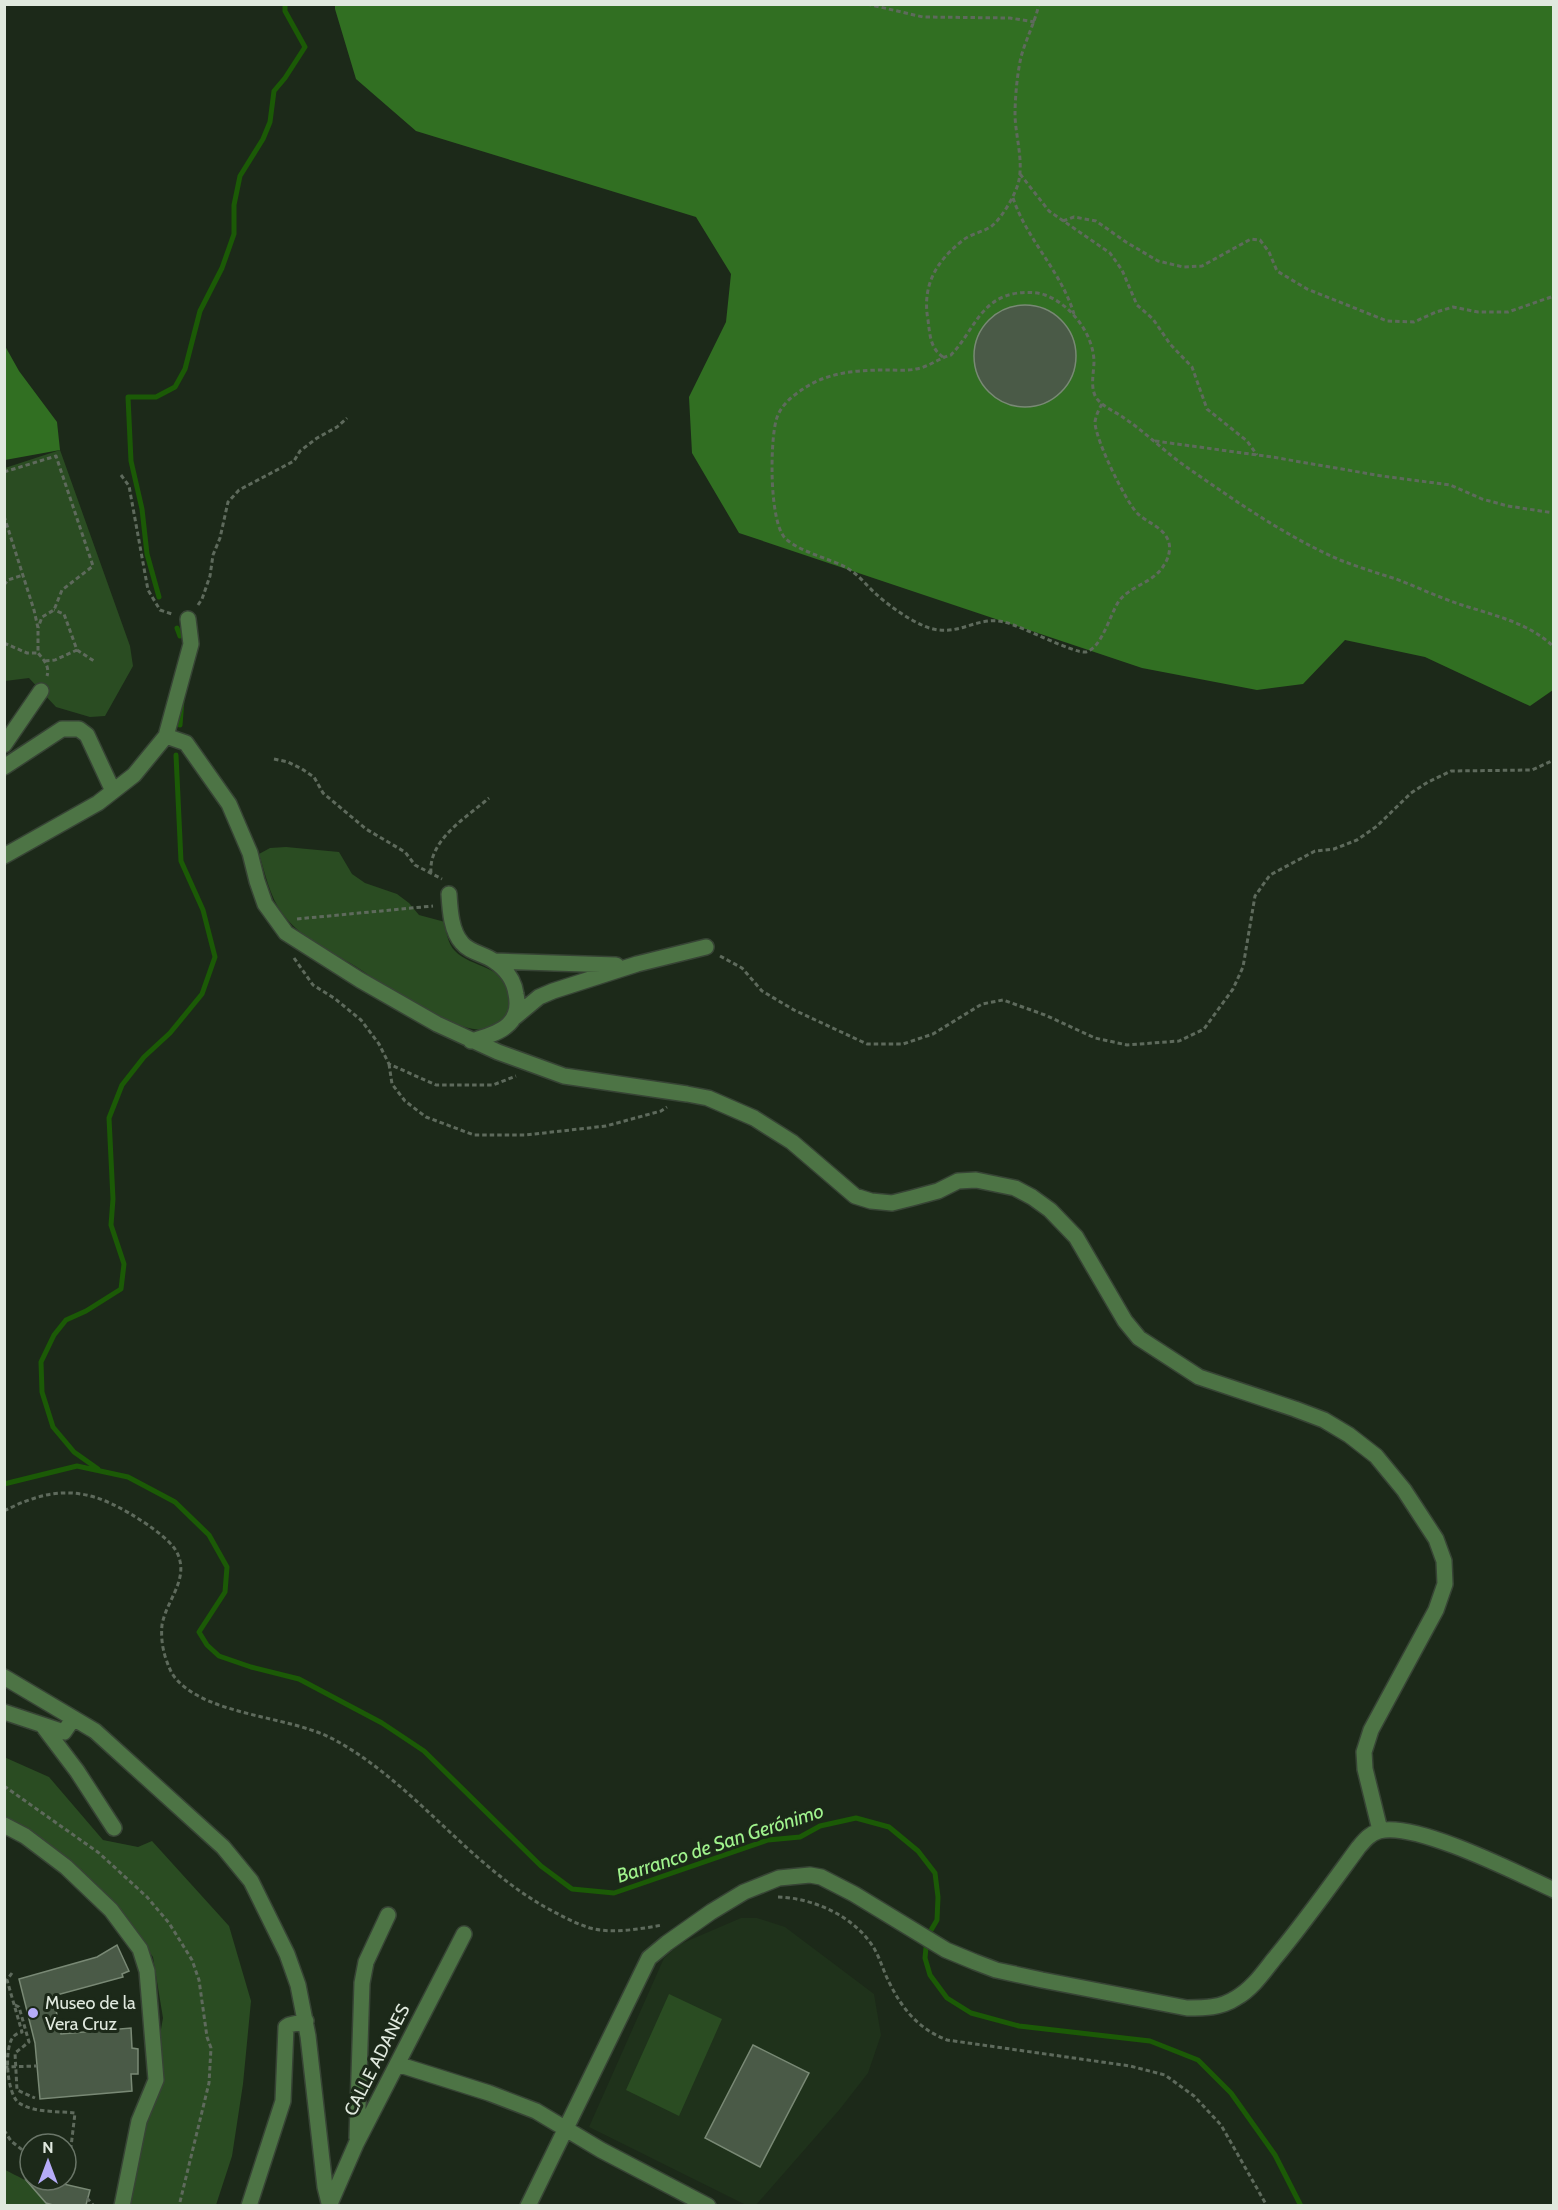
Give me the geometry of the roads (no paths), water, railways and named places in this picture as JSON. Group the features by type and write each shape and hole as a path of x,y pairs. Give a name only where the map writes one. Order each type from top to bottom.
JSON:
{"street":[{"path":"4,856 98,803 134,775 166,736 191,644 188,620"},
{"path":"4,745 41,690"},
{"path":"4,767 62,729 79,729 87,735 113,791"},
{"path":"166,736 186,743 229,804 250,852 265,904 286,933 397,1002 455,1034 564,1076 590,1082 708,1098 754,1118 792,1142 855,1196 871,1201 892,1203 938,1191 958,1181 976,1180 1015,1188 1050,1210 1076,1238 1125,1321 1139,1338 1199,1377 1324,1420 1349,1435 1376,1456 1404,1490 1436,1539 1444,1561 1445,1584 1436,1610 1371,1730 1364,1752 1365,1768 1380,1830"},
{"path":"450,898 453,924 462,944 494,961 507,972 512,981 518,1005 515,1017"},
{"path":"471,1041 505,1028 539,997 637,964 706,947"},
{"path":"494,961 606,966 637,964"},
{"path":"4,1677 95,1731 223,1847 251,1881 287,1954 298,1985 306,2021 325,2187 329,2204"},
{"path":"4,1712 64,1732 73,1719"},
{"path":"43,1726 77,1771 114,1828"},
{"path":"4,1825 25,1836 66,1868 111,1910 140,1949 147,1971 156,2080 139,2121 122,2205"},
{"path":"528,2205 650,1958 667,1942 728,1900 768,1881 793,1875 820,1877 854,1893 946,1950 996,1970 1187,2008 1222,2005 1236,1998 1254,1984 1295,1935 1358,1848 1369,1835 1380,1830 1417,1832 1554,1890"},
{"path":"356,2144 363,1983 366,1962 388,1915"},
{"name":"CALLE ADANES","path":"329,2204 356,2144 464,1934"},
{"path":"249,2205 283,2101 286,2027 306,2021"},
{"path":"397,2064 512,2102 553,2120 601,2150 708,2205"}],"waterway":[{"path":"159,597 147,554 142,509 131,461 128,397 156,397 175,387 185,369 200,311 222,268 234,234 234,205 240,176 263,139 270,122 274,91 305,47 285,11 285,4"},
{"path":"177,628 180,636"},
{"path":"180,725 182,700"},
{"path":"98,1469 74,1452 53,1427 42,1392 41,1362 54,1335 66,1320 86,1311 121,1289 124,1264 111,1225 113,1199 109,1118 122,1085 144,1057 170,1033 202,994 215,957 203,910 181,861 176,755"},
{"name":"Barranco de San Gerónimo","path":"4,1484 77,1466 128,1477 175,1502 209,1535 227,1567 225,1592 199,1632 207,1645 219,1656 299,1679 382,1723 424,1751 541,1866 572,1889 614,1893 768,1840 800,1837 820,1826 856,1818 889,1827 918,1851 935,1873 938,1897 937,1920 927,1937 925,1958 930,1975 947,1998 971,2013 1019,2026 1150,2041 1198,2060 1231,2093 1275,2155 1301,2206"}],"place":[{"name":"Museo de la Vera Cruz","path":"33,2013"}]}
